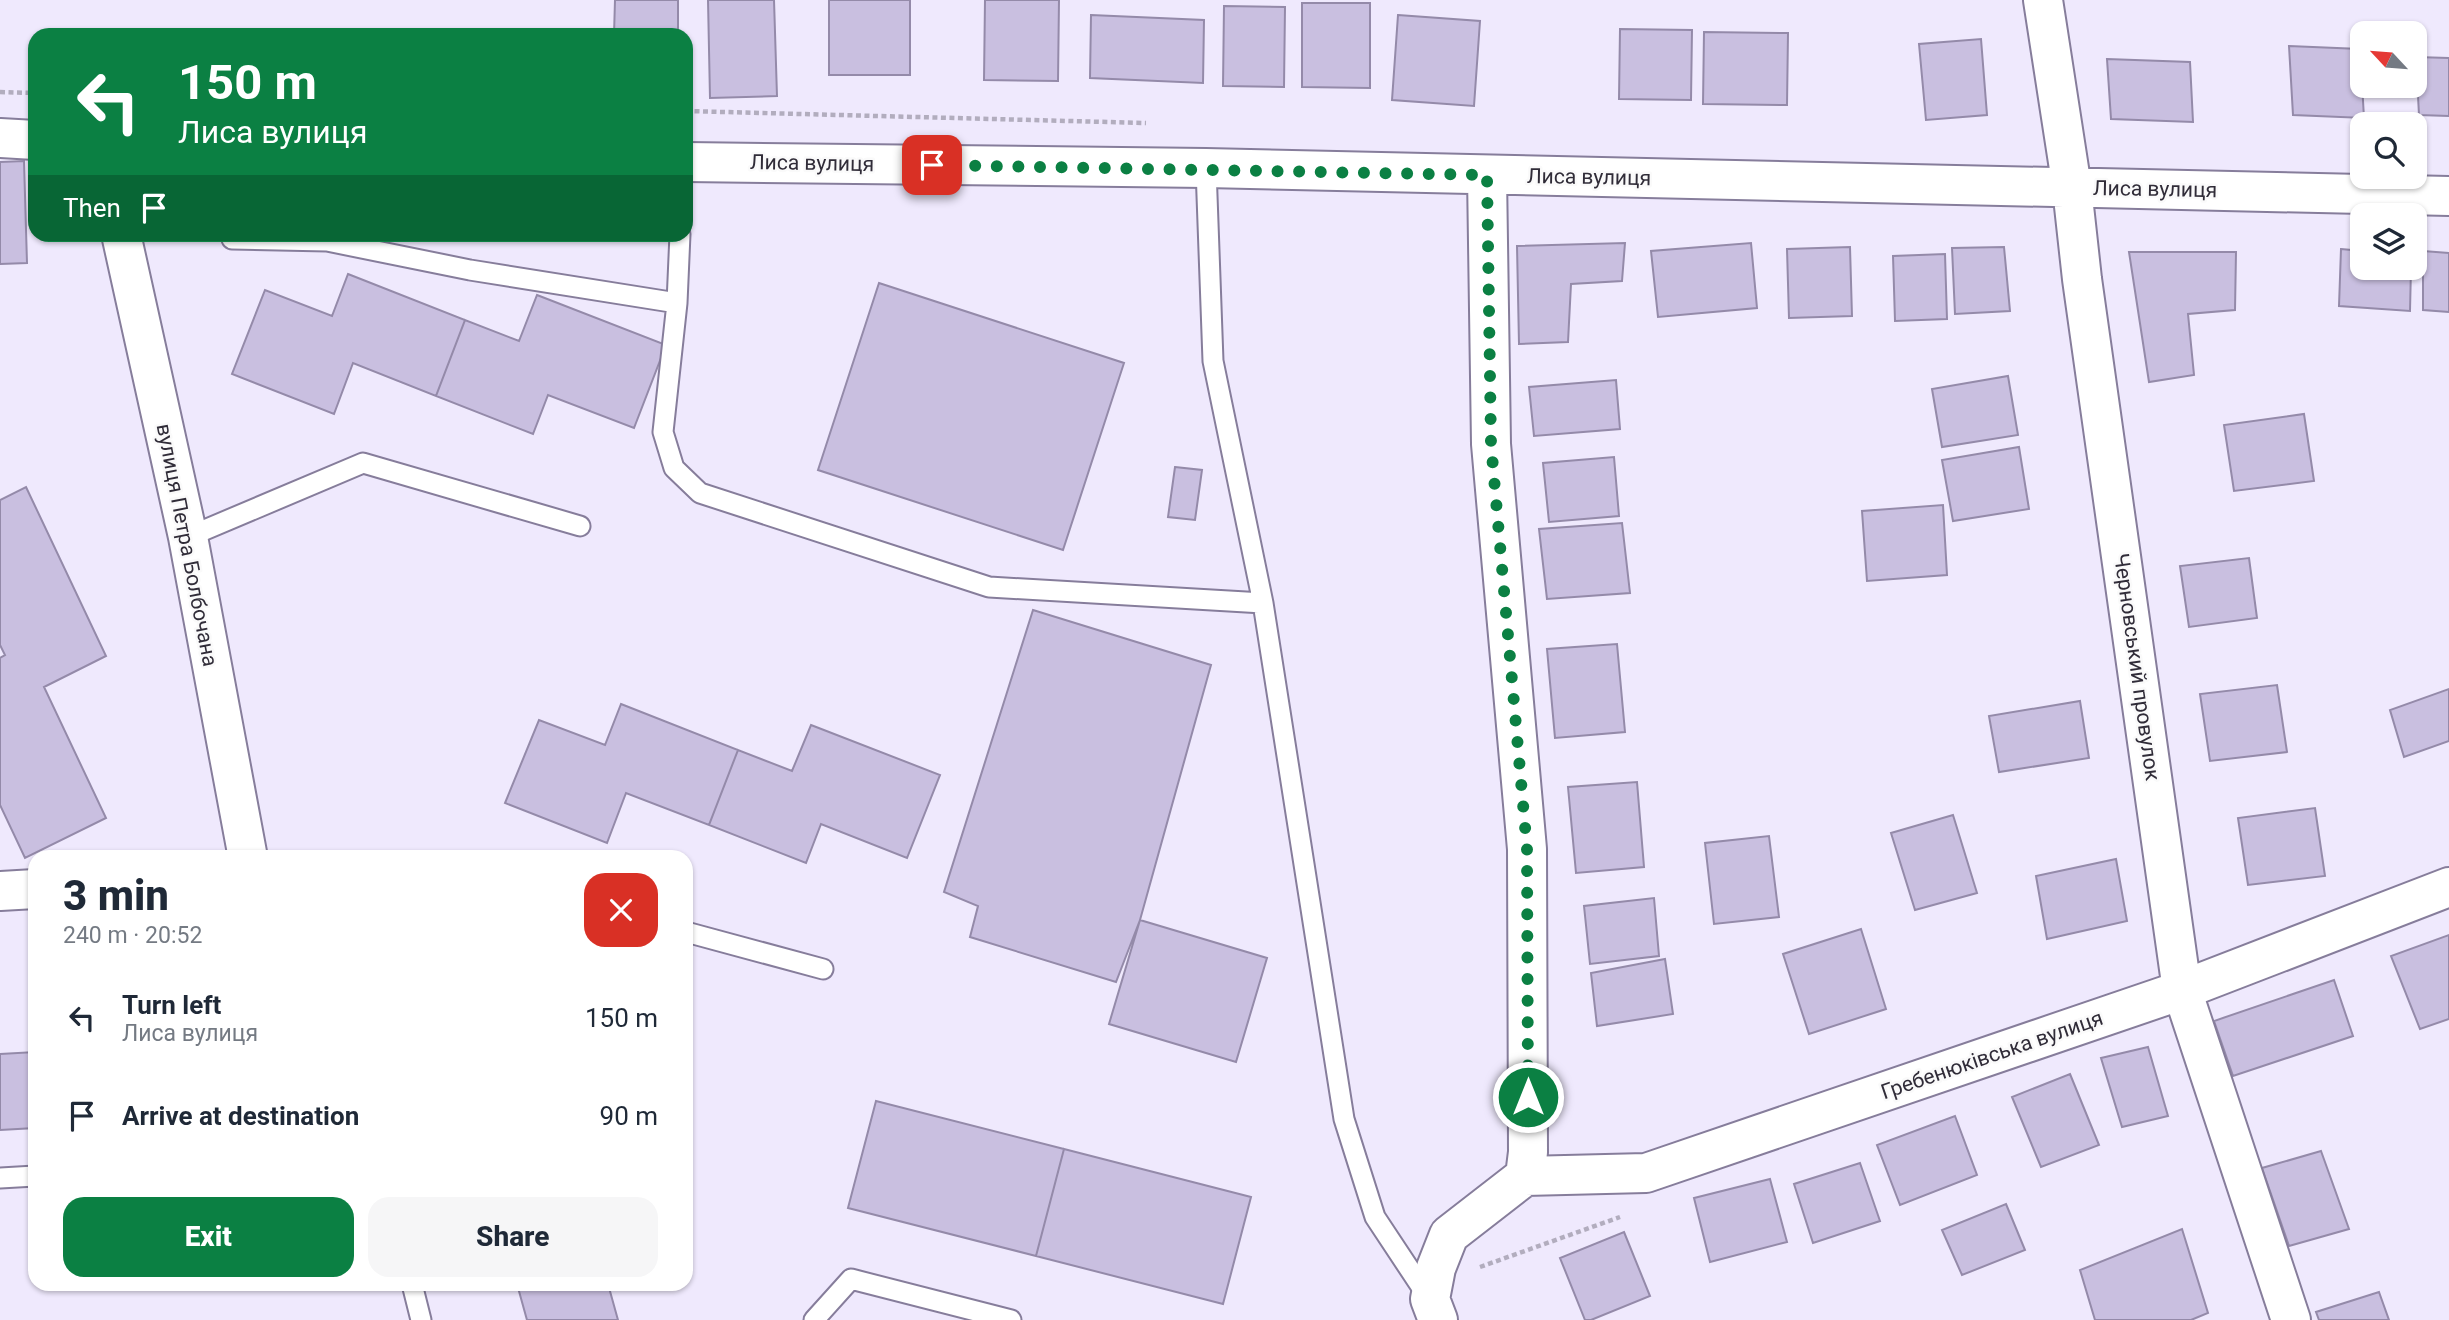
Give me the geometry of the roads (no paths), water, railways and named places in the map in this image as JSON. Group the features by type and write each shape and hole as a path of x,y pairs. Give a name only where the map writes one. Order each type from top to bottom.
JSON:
{"street":[{"name":"Черновський провулок","path":"2043,0 2072,188 2082,279 2182,990 2291,1320"},
{"path":"0,138 28,140"},
{"name":"Лиса вулиця","path":"693,162 1206,168 2449,195"},
{"path":"1434,1310 1436,1268 1449,1236 1525,1177 1528,1152 1527,849 1491,444 1487,175"},
{"name":"вулиця Петра Болбочана","path":"123,242 188,537 247,850"},
{"name":"Гребенюківська вулиця","path":"1525,1177 1646,1174 2182,990 2449,887"},
{"path":"0,891 28,889"}],"lane":[{"path":"1206,168 1213,361 1264,603 1344,1119 1375,1217 1434,1310"},
{"path":"332,242 470,270 677,303"},
{"path":"680,242 677,303 663,432 674,468 700,493 989,587 1264,603"},
{"path":"188,537 363,463 580,526"},
{"path":"693,934 823,969"},
{"path":"0,1178 28,1176"},
{"path":"814,1320 851,1279 1011,1320"},
{"path":"414,1291 421,1320"}]}
